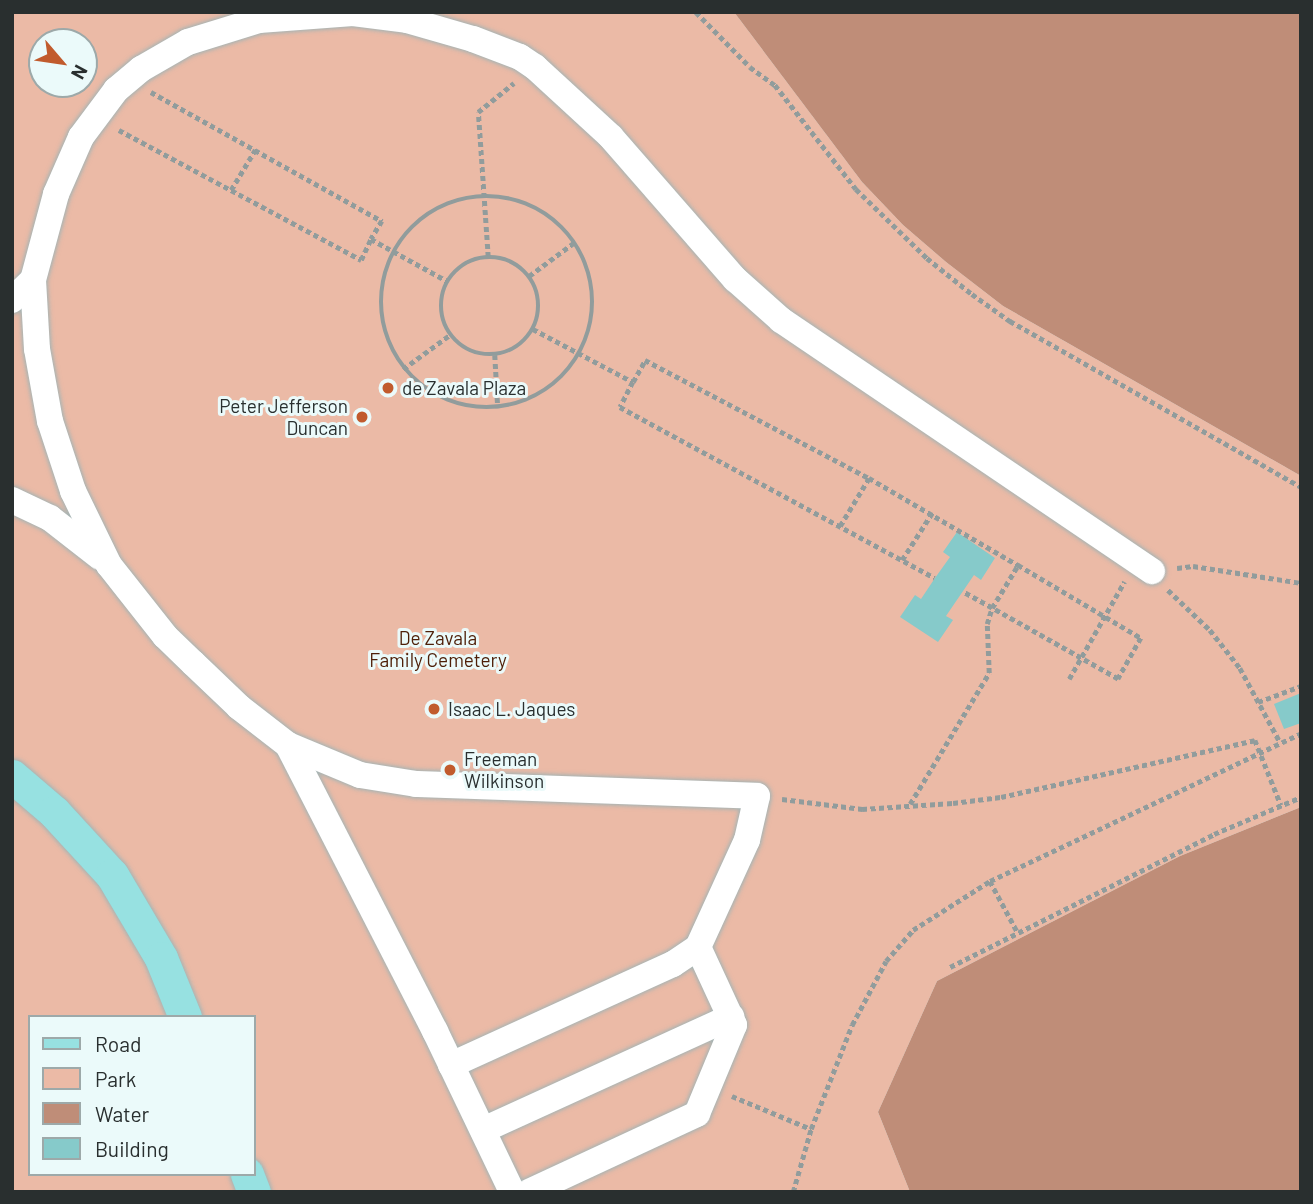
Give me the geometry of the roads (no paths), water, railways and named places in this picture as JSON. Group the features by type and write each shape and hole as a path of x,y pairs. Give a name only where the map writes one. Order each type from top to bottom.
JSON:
{"main road":[{"path":"12,776 54,812 112,875 161,958 183,1015"}],"street":[{"path":"451,1065 673,964 698,947 747,840 757,796 416,784 348,771 288,745 239,707 165,636 109,565 73,491 50,421 37,349 33,280 56,194 87,128 116,90 141,69 188,42 259,20 353,13 407,20 510,53 535,67 611,137 735,279 781,320 1144,566"},
{"path":"12,300 33,280"},
{"path":"12,500 50,518 109,565"},
{"path":"288,745 451,1065 512,1192"},
{"path":"529,1192 697,1114 734,1025 698,947"},
{"path":"483,1130 731,1017"}],"water":[{"path":"734,12 1301,12 1301,476 1003,306 946,262 903,225 862,182"},
{"path":"1301,807 1301,1192 910,1192 878,1112 937,981 1180,856"}],"place":[{"name":"de Zavala Plaza","path":"388,388"},
{"name":"Peter Jefferson Duncan","path":"362,417"},
{"name":"Isaac L. Jaques","path":"434,709"},
{"name":"Freeman Wilkinson","path":"450,770"}],"park label":[{"name":"De Zavala Family Cemetery","path":"438,649"}]}
